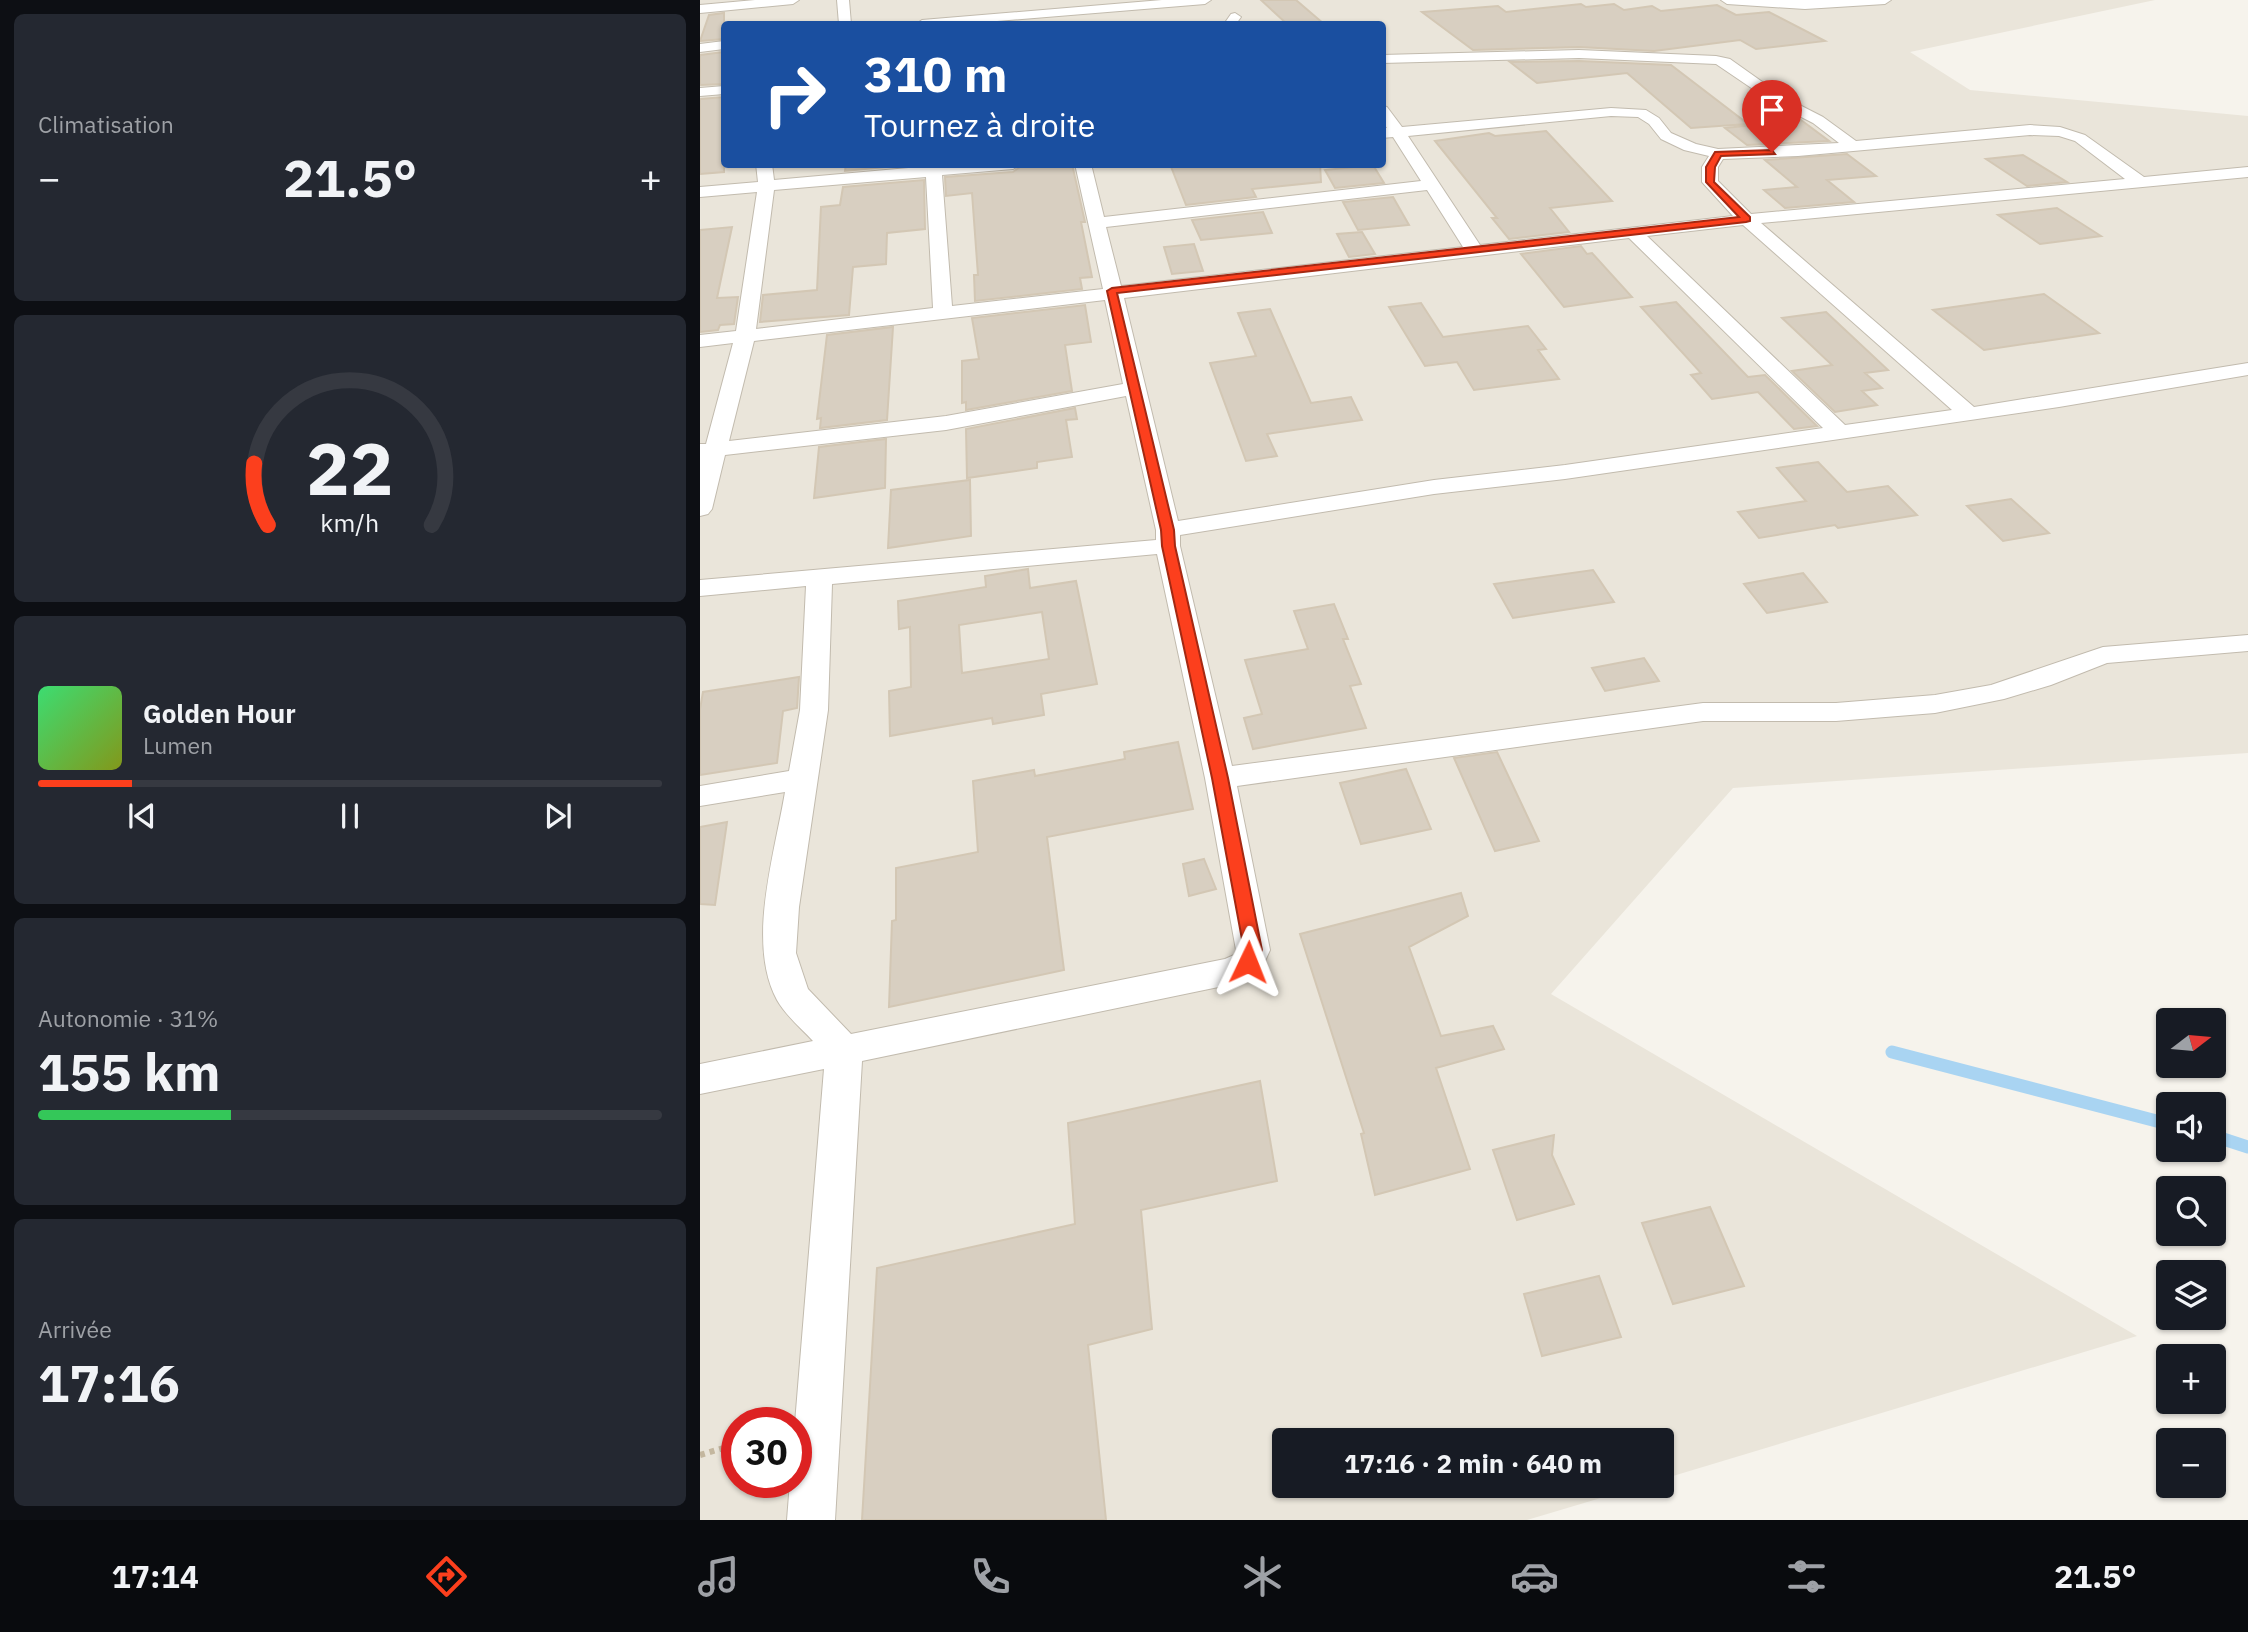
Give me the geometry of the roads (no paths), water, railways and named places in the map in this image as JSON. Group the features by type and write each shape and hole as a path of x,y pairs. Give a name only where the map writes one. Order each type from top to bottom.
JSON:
{"street":[{"path":"700,9 793,0"},
{"path":"843,0 845,21"},
{"path":"990,21 1059,18 1205,0"},
{"path":"1727,0 1885,0"},
{"path":"700,48 721,45"},
{"path":"1386,59 1579,54 1716,60 1725,62 1777,99 1818,120 1853,146"},
{"path":"700,92 721,90"},
{"path":"1390,132 1611,112 1641,113 1654,121 1667,136 1690,147 1718,154 1798,151 2030,130 2060,132 2080,138 2143,183"},
{"path":"1390,132 1431,185 1474,250"},
{"path":"1718,154 1710,167 1710,182 1746,219 1968,413"},
{"path":"700,509 707,450 745,335 766,185 764,168"},
{"path":"700,192 968,168"},
{"path":"700,1079 1233,971 1248,962 1253,950 1220,778 1084,168"},
{"path":"934,171 943,311"},
{"path":"700,341 1746,219 2248,172"},
{"path":"1096,223 1431,185"},
{"path":"1633,233 1840,432"},
{"path":"700,589 1168,538 1434,486 1565,472 2059,401 2248,369"},
{"path":"707,450 946,423 1134,388"},
{"path":"811,1520 844,1050 792,995 779,953 782,908 814,710 819,577"},
{"path":"1220,778 1703,712 1836,712 1935,704 2006,690 2103,654 2248,643"},
{"path":"700,796 803,779"}],"waterway":[{"path":"1892,1052 2156,1121"},
{"path":"2226,1140 2248,1147"}]}
